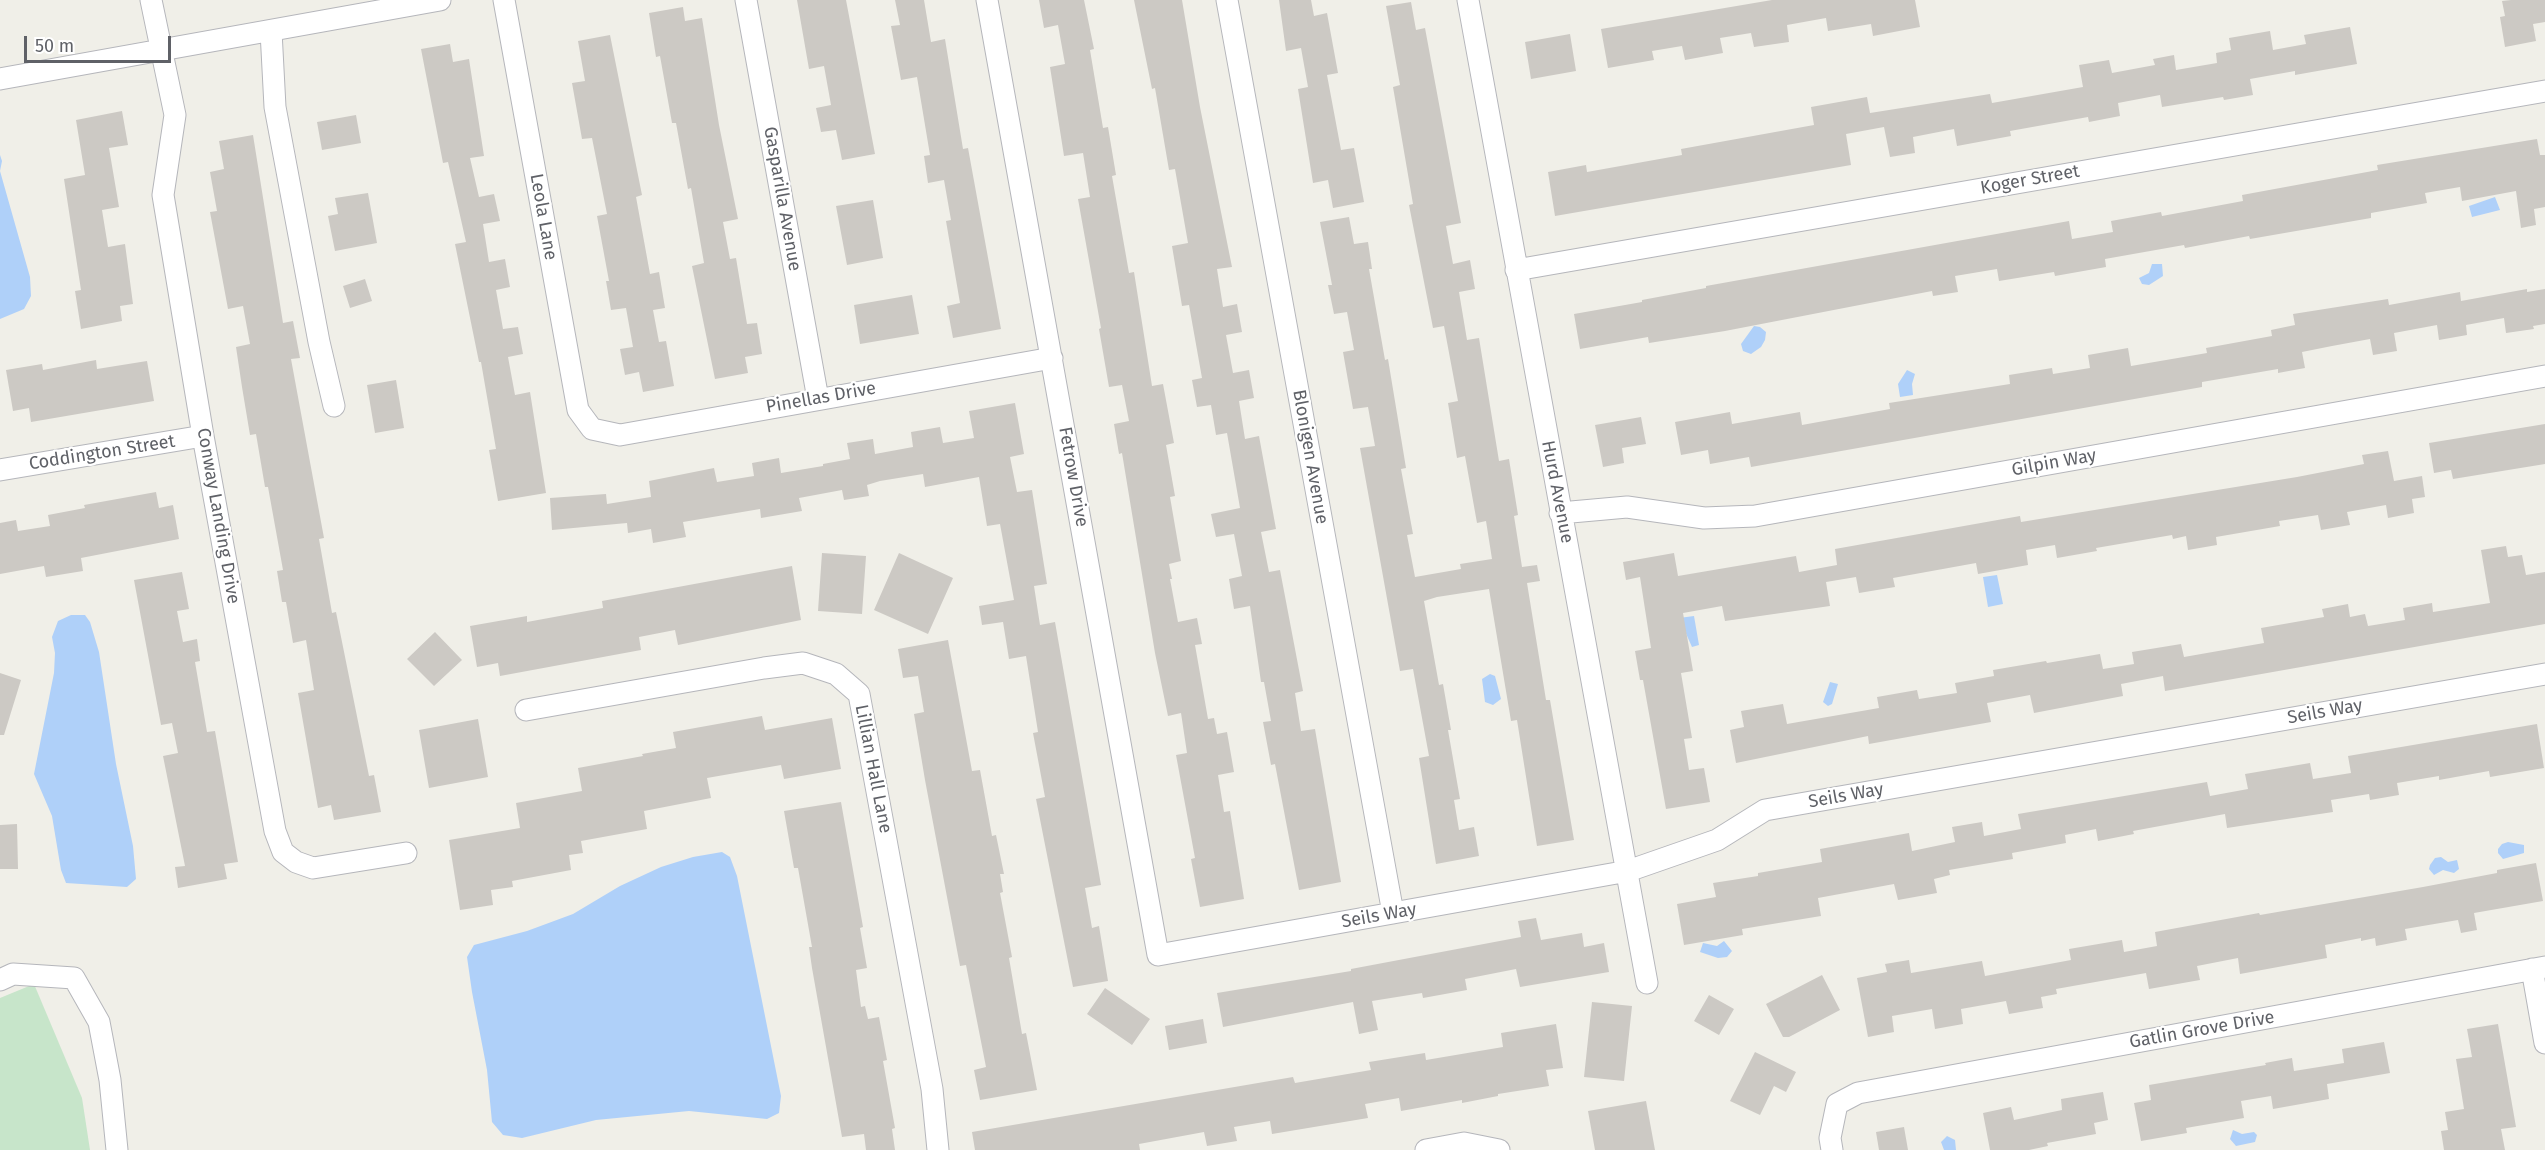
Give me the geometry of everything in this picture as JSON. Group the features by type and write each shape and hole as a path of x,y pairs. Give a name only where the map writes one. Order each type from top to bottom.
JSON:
{"street":[{"name":"Conway Landing Drive","path":"151,0 175,115 163,195 203,436 275,831 283,852 296,862 313,868 406,853"},
{"path":"0,79 161,52 440,0"},
{"name":"Leola Lane","path":"504,0 578,410 592,429"},
{"name":"Gasparilla Avenue","path":"746,0 818,399"},
{"name":"Fetrow Drive","path":"987,0 1158,955"},
{"name":"Blonigen Avenue","path":"1227,0 1393,913"},
{"name":"Hurd Avenue","path":"1468,0 1647,983"},
{"path":"271,31 275,106 319,342 334,406"},
{"name":"Koger Street","path":"1516,270 2545,90"},
{"name":"Pinellas Drive","path":"592,429 620,435 1052,358"},
{"name":"Gilpin Way","path":"1560,513 1628,507 1704,518 1755,516 2545,376"},
{"name":"Coddington Street","path":"0,470 203,436"},
{"name":"Lillian Hall Lane","path":"526,710 803,663 836,674 859,694 932,1089 938,1150"},
{"name":"Seils Way","path":"1158,955 1628,872 1717,840 1765,810 2545,674"},
{"path":"2538,968 2545,1043"},
{"name":"Gatlin Grove Drive","path":"1832,1150 1830,1138 1837,1104 1858,1093 2538,968"},
{"path":"0,980 13,974 74,978 99,1022 110,1080 117,1150"},
{"path":"1426,1150 1464,1143 1499,1150"}],"green space":[{"path":"34,984 82,1098 90,1150 0,1150 0,998"}],"water":[{"path":"0,171 30,277 31,296 24,309 0,319"},
{"path":"2495,197 2500,210 2472,217 2469,206"},
{"path":"2152,264 2162,264 2163,276 2149,285 2142,284 2139,278 2149,273"},
{"path":"1754,326 1766,332 1761,347 1751,354 1743,351 1741,344"},
{"path":"1907,370 1915,374 1912,384 1913,395 1900,397 1898,384"},
{"path":"1997,575 2003,604 1988,607 1983,577"},
{"path":"71,615 85,615 90,622 99,652 116,764 133,846 136,879 127,887 66,883 61,870 52,816 34,774 54,673 55,653 52,637 58,621"},
{"path":"1694,616 1699,645 1692,647 1679,618"},
{"path":"1490,674 1495,676 1501,699 1493,705 1485,702 1482,679"},
{"path":"1830,682 1838,684 1832,704 1828,706 1823,702"},
{"path":"2508,842 2524,845 2524,853 2503,859 2498,849 2502,844"},
{"path":"722,852 730,857 737,876 781,1096 779,1113 767,1119 689,1111 596,1120 522,1138 503,1135 492,1122 487,1070 472,992 467,957 474,945 527,931 573,914 620,886 661,867 693,857"},
{"path":"2441,857 2448,862 2457,860 2459,869 2454,873 2443,870 2434,875 2429,869 2430,865 2435,858"},
{"path":"1724,941 1732,951 1727,957 1718,958 1700,952 1703,943 1717,946"},
{"path":"2233,1130 2242,1134 2254,1132 2257,1135 2255,1142 2236,1146 2230,1139"},
{"path":"1947,1136 1955,1140 1956,1150 1944,1150 1941,1142"}],"building":[{"path":"797,0 846,0 875,154 842,160 836,130 821,132 816,108 831,105 824,66 809,69"},
{"path":"895,0 924,0 931,42 945,39 963,149 968,148 1001,329 953,338 947,306 960,303 946,221 951,220 944,180 928,183 924,156 930,155 917,77 901,80 891,26 900,25"},
{"path":"1039,0 1084,0 1094,49 1090,50 1103,128 1108,127 1116,175 1112,176 1129,273 1134,272 1152,386 1163,384 1174,443 1166,445 1175,496 1170,497 1181,561 1169,564 1172,579 1170,579 1178,622 1197,618 1202,644 1195,645 1208,719 1214,718 1217,734 1227,732 1234,772 1218,775 1224,812 1230,811 1244,899 1200,907 1191,859 1195,858 1176,755 1187,753 1181,713 1168,716 1155,653 1122,453 1119,454 1114,424 1129,421 1122,385 1109,387 1078,199 1090,197 1083,153 1064,156 1050,67 1065,64 1058,25 1044,28"},
{"path":"1134,0 1182,0 1200,107 1232,267 1217,269 1223,307 1237,304 1242,332 1226,335 1233,373 1249,370 1254,398 1239,401 1245,439 1259,436 1276,529 1261,532 1269,572 1280,570 1303,691 1295,693 1301,731 1315,729 1341,882 1299,890 1275,764 1271,765 1263,722 1271,721 1264,682 1261,682 1250,606 1234,609 1229,579 1242,576 1234,534 1216,537 1211,514 1240,508 1227,433 1216,435 1211,405 1197,407 1192,380 1202,378 1189,305 1182,306 1172,246 1188,243 1175,169 1169,170 1155,88 1152,89"},
{"path":"1279,0 1311,0 1314,16 1327,13 1338,73 1327,75 1341,150 1354,148 1364,202 1333,208 1328,180 1313,183 1298,89 1308,87 1301,48 1286,51"},
{"path":"1772,0 1915,0 1920,27 1873,36 1871,24 1828,31 1826,18 1787,25 1789,42 1754,47 1751,33 1720,38 1723,53 1685,60 1682,46 1652,51 1654,60 1608,68 1601,29"},
{"path":"2545,0 2545,22 2533,24 2536,41 2505,47 2500,17 2505,16 2502,1"},
{"path":"1411,2 1416,30 1425,28 1461,223 1446,226 1453,264 1470,260 1475,289 1459,292 1467,340 1479,338 1499,461 1509,459 1518,515 1514,516 1522,567 1537,565 1540,581 1527,583 1546,700 1550,700 1574,840 1537,846 1517,720 1511,721 1489,589 1437,597 1424,601 1439,685 1443,684 1451,730 1448,730 1460,799 1454,800 1459,830 1474,827 1479,856 1436,864 1419,758 1429,756 1413,669 1400,671 1360,448 1375,446 1368,407 1353,409 1343,352 1354,350 1347,312 1334,314 1328,285 1332,285 1320,222 1349,217 1354,244 1368,242 1372,269 1369,269 1385,360 1388,359 1406,468 1401,469 1413,534 1407,535 1415,577 1461,569 1460,564 1492,559 1486,521 1477,523 1465,456 1457,458 1448,403 1458,401 1444,326 1433,328 1409,205 1413,204 1393,87 1400,85 1386,6"},
{"path":"683,7 685,21 702,18 719,125 738,219 723,222 730,259 736,258 747,324 757,323 762,354 745,357 748,373 715,379 692,266 704,263 691,188 688,189 676,123 672,123 660,56 656,57 649,13"},
{"path":"2350,27 2357,64 2295,75 2295,71 2250,79 2253,95 2224,100 2223,97 2162,107 2160,95 2118,103 2120,116 2089,122 2088,117 2010,131 2011,136 1957,146 1954,129 1913,137 1915,153 1890,157 1884,127 1846,134 1851,165 1555,216 1548,172 1586,165 1587,172 1682,155 1681,149 1814,125 1811,107 1867,97 1870,113 1990,94 1992,103 2083,87 2079,65 2109,60 2112,73 2155,65 2153,59 2174,55 2176,70 2217,63 2216,53 2231,50 2229,38 2270,31 2273,50 2306,44 2304,35"},
{"path":"1570,34 1576,71 1531,79 1525,42"},
{"path":"610,35 642,195 636,197 650,274 659,272 665,308 653,310 659,342 666,341 674,386 643,392 639,372 625,375 620,349 633,347 626,308 611,310 606,281 609,281 597,216 607,214 592,138 582,139 572,83 585,81 578,41"},
{"path":"450,44 453,62 469,59 484,156 470,158 479,197 494,194 500,221 483,224 489,262 505,259 510,287 496,290 503,329 518,327 523,354 508,357 515,395 530,392 546,493 498,501 489,450 496,449 481,362 479,362 455,244 466,242 448,162 443,163 421,49"},
{"path":"122,111 128,145 109,148 119,207 102,210 108,247 125,244 133,304 120,306 122,321 81,329 75,291 81,290 64,179 85,175 76,120"},
{"path":"356,115 361,143 322,150 317,122"},
{"path":"253,135 283,323 293,321 300,358 291,359 324,538 319,539 332,613 336,612 369,776 374,775 381,812 334,820 331,805 318,808 298,693 314,690 306,640 293,643 286,602 282,602 277,571 283,570 268,487 265,487 256,434 250,435 236,347 250,344 243,306 228,309 210,212 217,211 210,172 224,169 219,141"},
{"path":"2537,139 2540,155 2545,155 2545,207 2534,209 2536,225 2521,228 2516,191 2462,201 2460,187 2425,193 2427,203 2371,213 2371,218 2250,239 2249,236 2105,259 2106,267 2055,276 2054,272 1999,281 1997,269 1955,276 1958,292 1933,296 1932,291 1725,331 1649,343 1648,337 1580,349 1574,314 1642,302 1642,300 1706,288 1706,286 2069,221 2072,239 2113,232 2111,221 2161,212 2162,216 2243,201 2242,195 2378,170 2377,165"},
{"path":"368,193 377,243 335,251 328,216 338,214 335,198"},
{"path":"873,200 883,258 847,265 836,206"},
{"path":"365,279 372,301 350,308 343,286"},
{"path":"2527,289 2527,292 2545,289 2545,324 2533,326 2534,329 2506,333 2504,318 2466,325 2467,335 2439,340 2437,325 2394,333 2397,351 2373,355 2370,339 2302,352 2305,368 2278,373 2278,369 2202,382 2202,387 1751,467 1749,457 1710,464 1708,450 1681,455 1675,422 1730,412 1732,424 1800,412 1802,425 1890,409 1889,403 2010,384 2009,375 2052,368 2053,374 2090,368 2088,355 2128,348 2131,366 2207,353 2206,348 2272,336 2271,330 2295,325 2293,314 2388,299 2389,305 2460,292 2461,301"},
{"path":"912,295 919,334 860,344 854,305"},
{"path":"96,360 97,369 147,361 154,401 31,422 29,408 13,411 6,370 42,364 43,370"},
{"path":"396,380 404,428 375,433 367,385"},
{"path":"1015,403 1024,454 1010,457 1017,492 1032,490 1047,584 1034,586 1040,625 1055,622 1101,885 1085,888 1092,928 1099,926 1108,981 1073,987 1036,799 1045,797 1033,733 1038,732 1026,656 1009,659 1003,622 982,625 979,606 1014,600 1000,524 987,526 979,477 925,487 923,474 880,481 867,485 869,496 844,500 842,490 799,498 802,511 761,518 760,509 683,522 686,537 653,543 651,529 628,533 627,523 552,530 550,498 606,494 607,504 651,497 649,481 714,468 717,482 754,476 752,463 779,458 781,473 823,466 823,464 850,459 847,443 873,439 875,454 913,447 911,432 940,427 943,443 974,438 969,411"},
{"path":"1641,417 1646,444 1622,448 1624,463 1603,467 1595,425"},
{"path":"2545,424 2545,464 2453,479 2451,470 2434,473 2429,443"},
{"path":"2388,451 2394,481 2422,476 2425,497 2412,499 2414,513 2388,518 2386,505 2347,512 2350,525 2321,530 2318,515 2279,521 2280,526 2216,537 2217,545 2188,550 2186,536 2173,539 2172,535 2096,548 2097,551 2057,558 2055,545 2026,550 2028,565 1978,574 1976,563 1893,578 1895,587 1859,593 1856,577 1826,582 1830,606 1725,621 1722,606 1683,613 1693,671 1681,673 1692,738 1684,739 1689,770 1704,768 1710,802 1666,809 1643,680 1640,680 1635,651 1651,648 1640,577 1626,580 1623,562 1674,553 1678,576 1796,556 1799,572 1837,565 1835,549 2020,516 2021,522 2297,477 2364,464 2362,455"},
{"path":"156,492 159,508 173,505 179,539 81,558 83,571 46,577 44,566 0,574 0,523 16,520 18,531 50,526 48,515 85,508 84,505"},
{"path":"2506,546 2508,557 2522,555 2526,575 2545,572 2545,624 2165,691 2163,676 2121,684 2123,696 2034,713 2030,695 1987,703 1991,722 1869,744 1868,736 1736,763 1730,730 1744,727 1741,711 1783,704 1787,724 1879,708 1877,697 1917,690 1919,699 1957,693 1955,683 1994,676 1993,670 2046,661 2047,663 2100,654 2103,669 2134,664 2132,652 2181,644 2184,657 2264,643 2261,628 2324,617 2322,609 2348,604 2350,617 2365,614 2368,626 2405,620 2403,608 2432,603 2433,612 2490,603 2481,550"},
{"path":"822,553 866,556 862,614 818,611"},
{"path":"899,553 953,578 928,634 874,610"},
{"path":"792,566 801,620 678,645 675,630 639,637 641,650 500,676 498,663 477,667 470,626 527,616 527,622 603,608 602,601"},
{"path":"182,572 189,609 177,611 183,642 197,639 200,661 195,662 207,732 215,731 238,862 224,864 227,879 178,888 175,867 185,866 163,756 178,753 172,723 161,725 134,580"},
{"path":"435,632 462,660 434,686 407,659"},
{"path":"948,640 972,771 980,770 992,836 996,835 1004,874 1000,874 1003,892 1000,893 1012,957 1009,958 1022,1034 1026,1033 1037,1090 980,1100 974,1070 986,1067 966,965 960,966 925,780 914,714 924,712 918,676 903,678 898,649"},
{"path":"0,673 21,680 4,735 0,735"},
{"path":"762,716 765,730 832,718 841,769 784,779 781,765 707,778 711,798 644,811 647,829 581,841 583,853 569,855 571,870 512,881 513,887 491,890 493,905 460,910 449,840 520,828 516,803 582,791 578,768 676,748 673,732"},
{"path":"478,719 488,777 429,788 419,730"},
{"path":"2537,724 2544,768 2490,777 2489,771 2439,780 2439,776 2397,783 2399,795 2370,800 2369,794 2331,800 2333,812 2227,828 2225,814 2133,831 2134,834 2098,841 2096,829 2065,835 2066,843 2012,853 2013,859 1949,870 1950,875 1934,879 1937,893 1898,900 1894,884 1818,898 1821,916 1742,929 1743,935 1684,945 1677,904 1716,897 1713,883 1822,862 1820,849 1909,833 1912,851 1955,842 1952,827 1982,822 1984,836 2021,829 2018,814 2207,782 2210,796 2248,789 2245,774 2310,763 2313,779 2351,773 2348,756"},
{"path":"841,802 863,927 860,928 867,968 856,970 861,1007 865,1006 868,1019 879,1017 887,1060 883,1061 895,1128 892,1129 895,1150 866,1150 864,1134 842,1137 812,968 809,947 812,947 798,868 794,868 784,811"},
{"path":"17,824 18,869 0,869 0,825"},
{"path":"2536,863 2543,901 2474,913 2477,930 2461,933 2458,920 2405,929 2407,940 2376,946 2375,938 2361,941 2361,938 2325,945 2327,958 2240,974 2238,958 2197,966 2200,980 2149,989 2146,973 2056,989 2057,994 2041,997 2043,1008 2009,1014 2006,1001 1961,1009 1963,1024 1935,1029 1932,1009 1892,1016 1894,1032 1868,1037 1857,978 1887,972 1885,964 1909,960 1911,973 1982,961 1985,976 2071,960 2069,949 2122,940 2124,952 2157,946 2155,932 2423,887"},
{"path":"1536,918 1541,940 1582,933 1584,947 1604,943 1609,972 1520,987 1516,969 1465,979 1467,990 1423,998 1422,993 1372,1001 1378,1030 1359,1034 1353,1002 1223,1027 1217,993 1351,971 1351,969 1521,937 1518,921"},
{"path":"1822,975 1840,1010 1789,1037 1783,1037 1766,1004"},
{"path":"1105,988 1150,1019 1132,1045 1087,1014"},
{"path":"1709,995 1734,1009 1719,1035 1694,1021"},
{"path":"1592,1002 1632,1006 1624,1081 1584,1077"},
{"path":"1203,1019 1207,1043 1169,1050 1165,1026"},
{"path":"1556,1024 1563,1068 1546,1070 1549,1086 1498,1094 1498,1096 1462,1103 1462,1100 1401,1111 1399,1098 1365,1104 1368,1118 1272,1134 1270,1121 1234,1127 1237,1141 1207,1146 1204,1132 1139,1144 1140,1150 975,1150 972,1132 1293,1077 1295,1083 1371,1070 1369,1062 1425,1053 1426,1060 1503,1047 1501,1033"},
{"path":"2498,1024 2516,1127 2501,1129 2505,1150 2444,1150 2441,1131 2448,1130 2445,1112 2464,1109 2456,1059 2472,1057 2467,1029"},
{"path":"2384,1042 2390,1073 2327,1084 2329,1099 2273,1109 2271,1096 2241,1101 2244,1118 2186,1128 2187,1133 2141,1141 2134,1103 2151,1100 2149,1085 2266,1065 2265,1063 2292,1058 2294,1071 2344,1063 2342,1049"},
{"path":"1755,1052 1796,1072 1786,1092 1774,1086 1760,1115 1730,1101"},
{"path":"2103,1092 2108,1120 2094,1123 2096,1134 2047,1143 2048,1146 2029,1150 1990,1150 1983,1113 2011,1107 2014,1120 2062,1110 2061,1099"},
{"path":"1646,1101 1655,1150 1595,1150 1588,1111"},
{"path":"1904,1127 1908,1150 1879,1150 1876,1132"}]}
